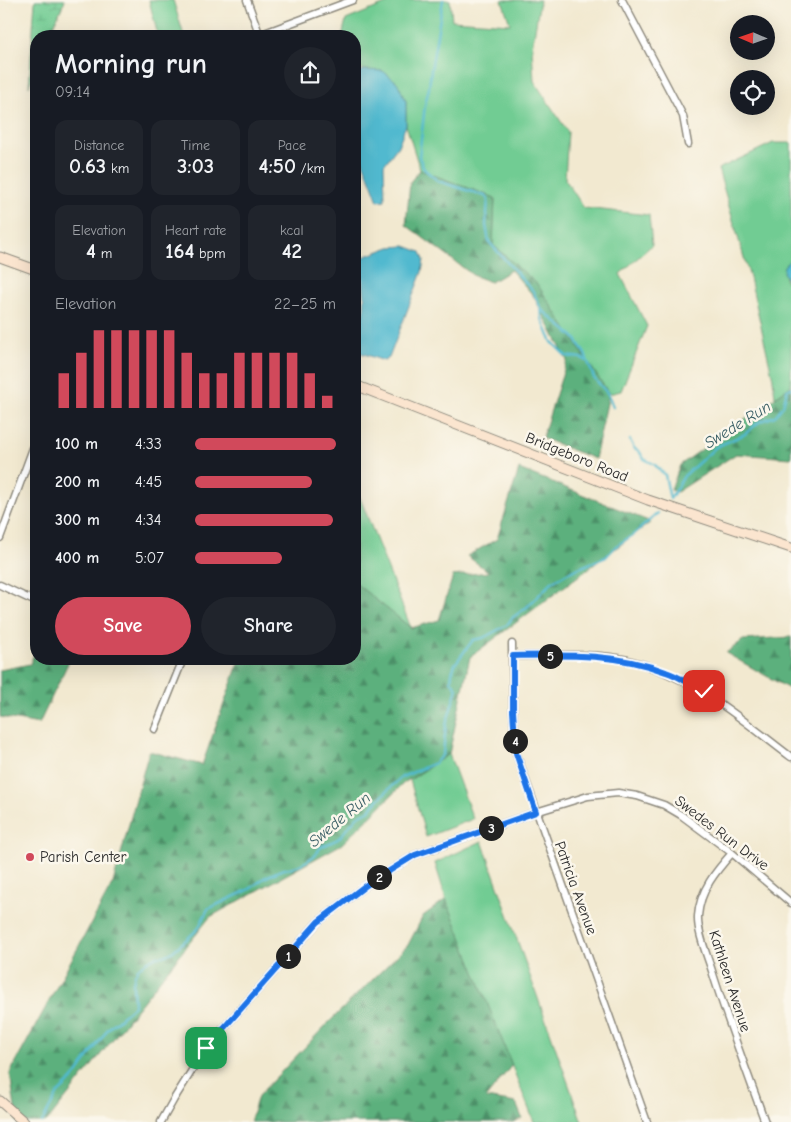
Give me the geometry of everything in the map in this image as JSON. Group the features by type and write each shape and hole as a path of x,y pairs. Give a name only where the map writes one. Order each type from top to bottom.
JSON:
{"main road":[{"path":"0,257 30,268"},
{"name":"Bridgeboro Road","path":"361,387 648,500 791,548"},
{"path":"0,1102 24,1122"}],"street":[{"path":"247,0 257,30"},
{"path":"272,30 352,0"},
{"path":"622,0 683,116 688,144"},
{"path":"0,538 30,456"},
{"path":"0,585 30,599"},
{"name":"Patricia Avenue","path":"512,644 516,753 647,1122"},
{"path":"513,656 586,655 627,660 667,672 704,691 791,757"},
{"path":"155,730 181,665"},
{"name":"Swedes Run Drive","path":"162,1122 206,1048 318,922 365,886 415,855 536,812 588,796 618,793 637,796 664,806 681,815 732,853 791,903"},
{"name":"Kathleen Avenue","path":"732,853 709,882 702,898 698,917 703,944 718,991 765,1122"}],"green space":[{"path":"35,0 65,0 52,30 33,30"},
{"path":"149,0 173,0 182,30 156,30"},
{"path":"395,0 450,0 452,20 510,24 502,0 540,0 532,48 534,81 568,132 565,179 584,208 649,215 652,245 620,274 647,326 621,391 609,394 537,284 493,245 495,198 420,170 406,125 406,101 383,71 364,70 361,68 361,30 344,30 346,20"},
{"path":"773,143 791,143 791,259 784,266 785,279 791,287 791,386 775,397 773,379 750,278 718,169"},
{"path":"420,170 495,198 493,245 537,284 609,394 595,459 542,438 567,360 533,295 511,270 491,282 474,276 406,225 410,182"},
{"path":"791,386 791,458 736,454 677,492 671,490 680,465"},
{"path":"519,469 651,522 470,657 449,754 404,783 342,844 210,917 47,1122 17,1122 10,1073 113,883 149,751 202,765 238,665 361,665 361,588 411,628 439,620 453,576 489,572 467,556 497,539"},
{"path":"361,500 411,628 361,588"},
{"path":"791,637 791,690 726,653 743,640"},
{"path":"30,664 67,665 39,724 0,717 0,670"},
{"path":"449,754 473,819 426,837 410,780"},
{"path":"482,841 582,1122 534,1122 446,899 435,863"},
{"path":"446,899 512,1065 486,1098 516,1103 522,1118 514,1122 250,1122 258,1096 329,1022 408,945 423,916"}],"water":[{"path":"361,71 383,71 397,82 406,101 406,125 398,146 384,165 385,200 378,201 361,157"},
{"path":"405,246 421,252 424,260 422,272 389,358 384,361 361,353 361,321 364,293 361,258 390,247"},
{"path":"791,259 791,287 783,272 784,266"}],"waterway":[{"path":"443,0 425,105 419,157 424,169 438,181 485,196 488,199 486,225 489,242 533,291 552,342 566,356 581,358 587,361"},
{"path":"541,309 575,338 585,354 594,378 608,394 613,407"},
{"name":"Swede Run","path":"670,499 684,476 716,447 745,434 759,422 775,416 783,406 787,390 791,388"},
{"path":"630,440 634,448 639,451 644,459 654,464 665,475 670,499"},
{"name":"Swede Run","path":"42,1122 58,1093 73,1079 108,1029 134,1006 133,983 139,967 157,956 164,956 172,952 198,929 208,909 250,889 264,878 307,861 321,847 338,839 357,817 370,810 402,777 435,763 443,754 446,725 457,688 451,681 452,673 455,664 473,640 483,638 507,625 512,618 527,607 552,582 569,572 606,557 616,546 633,535 658,513"}],"place":[{"name":"Parish Center","path":"30,857"}],"route":[{"path":"206,1048 318,922 365,886 415,855 536,812 516,753 513,711 513,656 586,655 627,660 667,672 704,691"}]}
